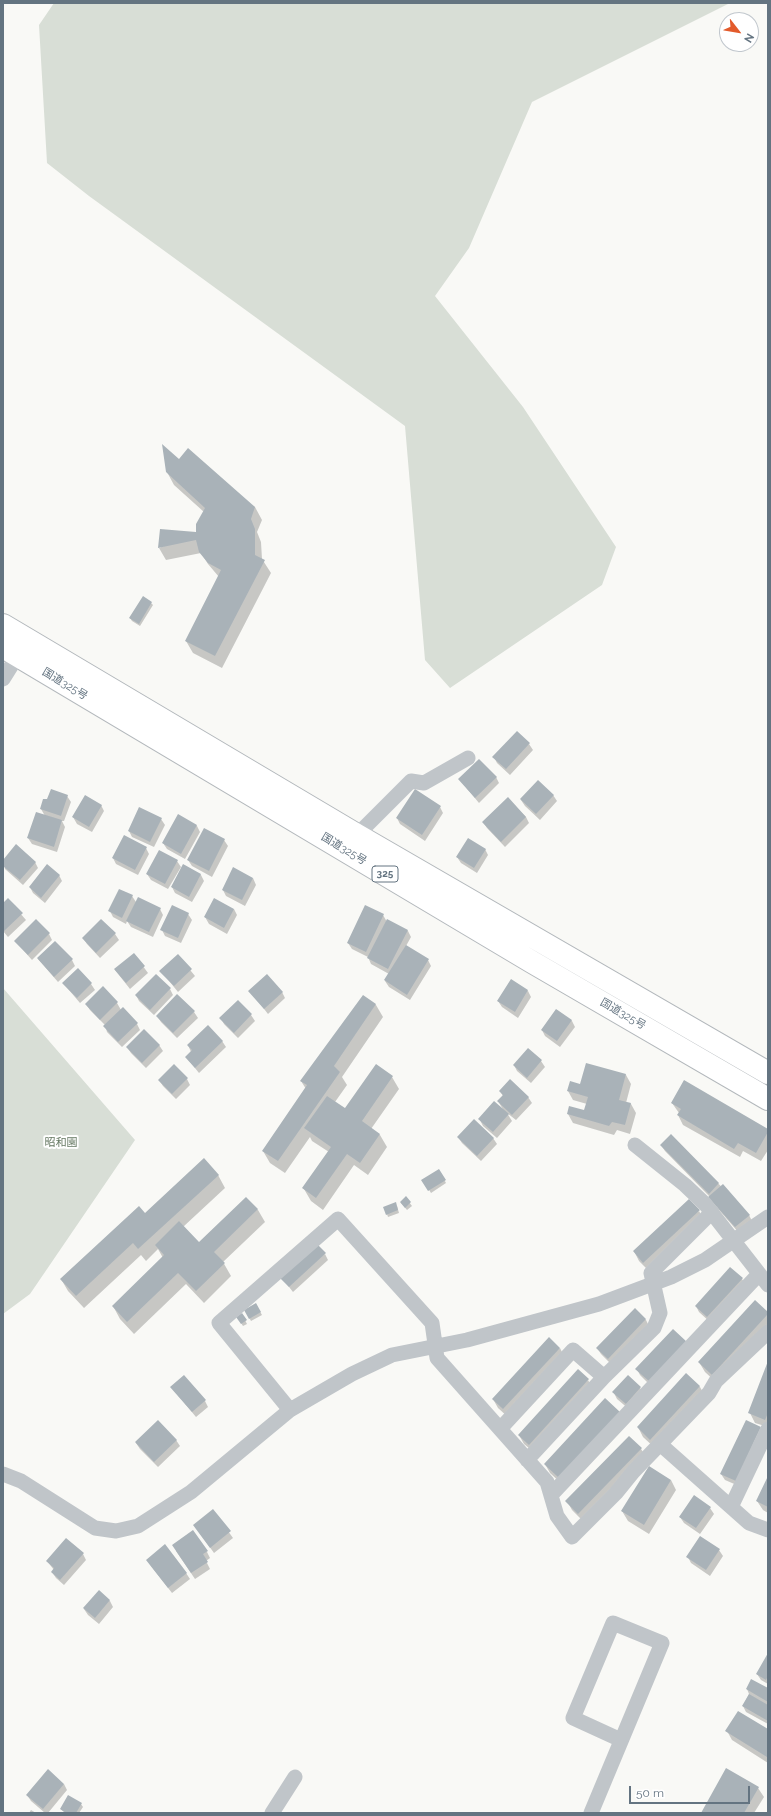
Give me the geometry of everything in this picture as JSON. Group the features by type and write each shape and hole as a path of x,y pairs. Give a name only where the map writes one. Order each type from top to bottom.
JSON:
{"highway":[{"name":"国道325号","path":"3,625 16,647 525,958 768,1099"},
{"name":"国道325号","path":"16,647 357,834 768,1074"}],"street":[{"path":"3,679 16,647"},
{"path":"357,834 411,781 424,783 468,758"},
{"path":"551,1495 764,1280 705,1204 684,1184 635,1145"},
{"path":"527,1460 604,1377 654,1328 660,1313 651,1273 712,1212"},
{"path":"3,1474 21,1481 95,1528 116,1531 138,1526 191,1492 290,1410 352,1374 392,1355 467,1340 599,1304 654,1284 705,1260 768,1217"},
{"path":"290,1410 219,1323 338,1220 432,1323 437,1358 547,1482 557,1516 572,1537 616,1493 633,1472 709,1393 716,1381 768,1332"},
{"path":"500,1429 573,1350 604,1377"},
{"path":"731,1507 768,1429"},
{"path":"660,1444 749,1523 768,1530"},
{"path":"591,1813 662,1643 613,1623 573,1718 621,1740"},
{"path":"272,1813 295,1777"}],"green space":[{"path":"54,3 730,3 532,102 469,248 435,296 523,407 616,547 602,585 450,688 425,660 405,426 89,196 47,163 39,25"},
{"name":"昭和園","path":"3,988 135,1140 30,1294 3,1314"}],"building":[{"path":"162,444 179,459 188,448 255,507 251,519 255,529 255,555 265,560 215,656 185,641 221,570 208,563 199,552 196,540 158,548 160,529 196,532 196,524 205,508 166,472"},
{"path":"143,596 152,602 139,624 129,618"},
{"path":"517,731 530,743 506,769 492,757"},
{"path":"479,759 497,777 475,798 458,779"},
{"path":"538,780 554,795 536,814 520,799"},
{"path":"51,789 68,795 61,816 40,809 43,799 47,799"},
{"path":"415,789 441,806 422,835 396,818"},
{"path":"85,795 102,805 89,827 72,817"},
{"path":"508,797 526,817 501,842 482,822"},
{"path":"139,807 162,818 150,842 128,831"},
{"path":"36,812 62,820 54,847 27,838"},
{"path":"178,814 197,825 181,854 162,843"},
{"path":"204,828 225,839 209,871 187,860"},
{"path":"124,835 147,847 135,870 112,858"},
{"path":"468,838 486,849 474,868 456,857"},
{"path":"16,844 36,862 20,880 3,866 3,860"},
{"path":"159,850 178,860 165,884 146,874"},
{"path":"47,864 60,875 41,898 29,887"},
{"path":"183,864 201,874 189,897 171,887"},
{"path":"233,867 253,878 242,900 222,890"},
{"path":"119,889 133,895 122,918 108,911"},
{"path":"138,897 161,908 149,932 126,921"},
{"path":"8,898 23,913 4,931 3,903"},
{"path":"214,898 234,909 224,928 204,917"},
{"path":"172,905 189,913 178,938 160,930"},
{"path":"365,905 384,914 366,952 347,943"},
{"path":"36,919 50,933 28,955 14,941"},
{"path":"101,919 116,933 96,953 82,938"},
{"path":"387,919 408,930 388,969 367,958"},
{"path":"55,941 73,959 54,977 37,958"},
{"path":"406,945 429,959 407,995 384,980"},
{"path":"134,953 145,966 126,983 114,969"},
{"path":"178,954 192,969 174,986 159,971"},
{"path":"78,968 92,983 77,998 62,983"},
{"path":"156,974 171,988 150,1010 135,995"},
{"path":"267,974 283,992 264,1009 248,991"},
{"path":"511,979 528,990 515,1012 497,1001"},
{"path":"103,986 118,1002 100,1020 85,1004"},
{"path":"177,994 195,1011 173,1033 156,1016"},
{"path":"363,995 376,1004 334,1066 340,1072 278,1161 262,1151 307,1085 300,1081"},
{"path":"238,1000 252,1014 234,1033 219,1018"},
{"path":"123,1007 138,1023 118,1042 103,1026"},
{"path":"556,1009 572,1020 557,1041 541,1030"},
{"path":"208,1025 223,1041 195,1068 185,1057 192,1050 187,1045"},
{"path":"144,1029 160,1045 142,1063 126,1047"},
{"path":"528,1048 542,1060 527,1078 513,1065"},
{"path":"586,1063 626,1074 619,1100 631,1103 625,1125 612,1122 609,1126 567,1114 569,1106 584,1110 588,1097 567,1091 570,1081 580,1084"},
{"path":"174,1064 188,1078 172,1094 158,1080"},
{"path":"376,1064 393,1076 362,1121 380,1134 360,1163 347,1154 316,1198 302,1188 331,1147 304,1128 327,1096 345,1108"},
{"path":"510,1079 529,1097 512,1115 497,1101 503,1095 499,1091"},
{"path":"684,1080 768,1129 768,1132 756,1153 738,1143 734,1149 677,1115 681,1109 671,1103"},
{"path":"494,1101 509,1114 493,1132 478,1119"},
{"path":"474,1119 494,1138 477,1156 457,1137"},
{"path":"671,1134 719,1183 709,1194 660,1145"},
{"path":"204,1158 219,1175 138,1249 133,1243 76,1296 60,1279 139,1206 145,1213"},
{"path":"439,1169 446,1180 428,1191 421,1180"},
{"path":"723,1184 750,1215 735,1227 708,1197"},
{"path":"406,1196 411,1202 405,1208 400,1202"},
{"path":"246,1197 258,1209 214,1252 225,1263 196,1291 178,1273 127,1322 112,1306 164,1255 155,1245 179,1221 199,1242"},
{"path":"689,1199 700,1210 643,1263 633,1251"},
{"path":"396,1202 398,1210 386,1215 383,1207"},
{"path":"318,1245 326,1253 289,1287 280,1278"},
{"path":"730,1267 743,1278 707,1317 695,1306"},
{"path":"755,1300 768,1312 768,1314 712,1375 698,1362"},
{"path":"256,1303 261,1312 249,1319 244,1310"},
{"path":"635,1308 646,1319 608,1359 596,1348"},
{"path":"242,1313 247,1320 241,1324 236,1317"},
{"path":"673,1329 687,1342 650,1382 635,1369"},
{"path":"549,1337 560,1348 503,1409 492,1399"},
{"path":"768,1361 768,1413 765,1420 748,1413"},
{"path":"578,1369 589,1379 529,1445 518,1435"},
{"path":"686,1373 700,1386 650,1440 637,1427"},
{"path":"184,1375 206,1400 192,1412 170,1387"},
{"path":"628,1375 641,1387 626,1404 612,1392"},
{"path":"605,1398 620,1412 559,1478 544,1464"},
{"path":"158,1420 177,1440 154,1462 135,1442"},
{"path":"746,1420 761,1427 736,1481 720,1474"},
{"path":"629,1436 642,1448 578,1514 565,1501"},
{"path":"649,1466 671,1480 644,1525 621,1511"},
{"path":"768,1476 768,1507 756,1501"},
{"path":"694,1495 711,1507 696,1528 679,1517"},
{"path":"213,1509 231,1531 210,1548 193,1525"},
{"path":"193,1530 208,1551 203,1554 208,1562 191,1573 172,1545"},
{"path":"700,1536 720,1549 706,1570 686,1557"},
{"path":"66,1538 84,1553 60,1580 51,1572 54,1568 46,1561"},
{"path":"165,1544 187,1573 168,1588 146,1560"},
{"path":"99,1590 110,1600 95,1618 83,1608"},
{"path":"768,1653 768,1676 766,1680 756,1674"},
{"path":"751,1679 768,1688 768,1702 746,1689"},
{"path":"749,1694 768,1705 768,1721 742,1706"},
{"path":"738,1711 768,1729 767,1757 725,1731"},
{"path":"726,1768 759,1787 744,1813 701,1813"},
{"path":"48,1769 64,1784 43,1809 26,1795"},
{"path":"68,1795 82,1803 76,1813 66,1813 60,1809"}]}
